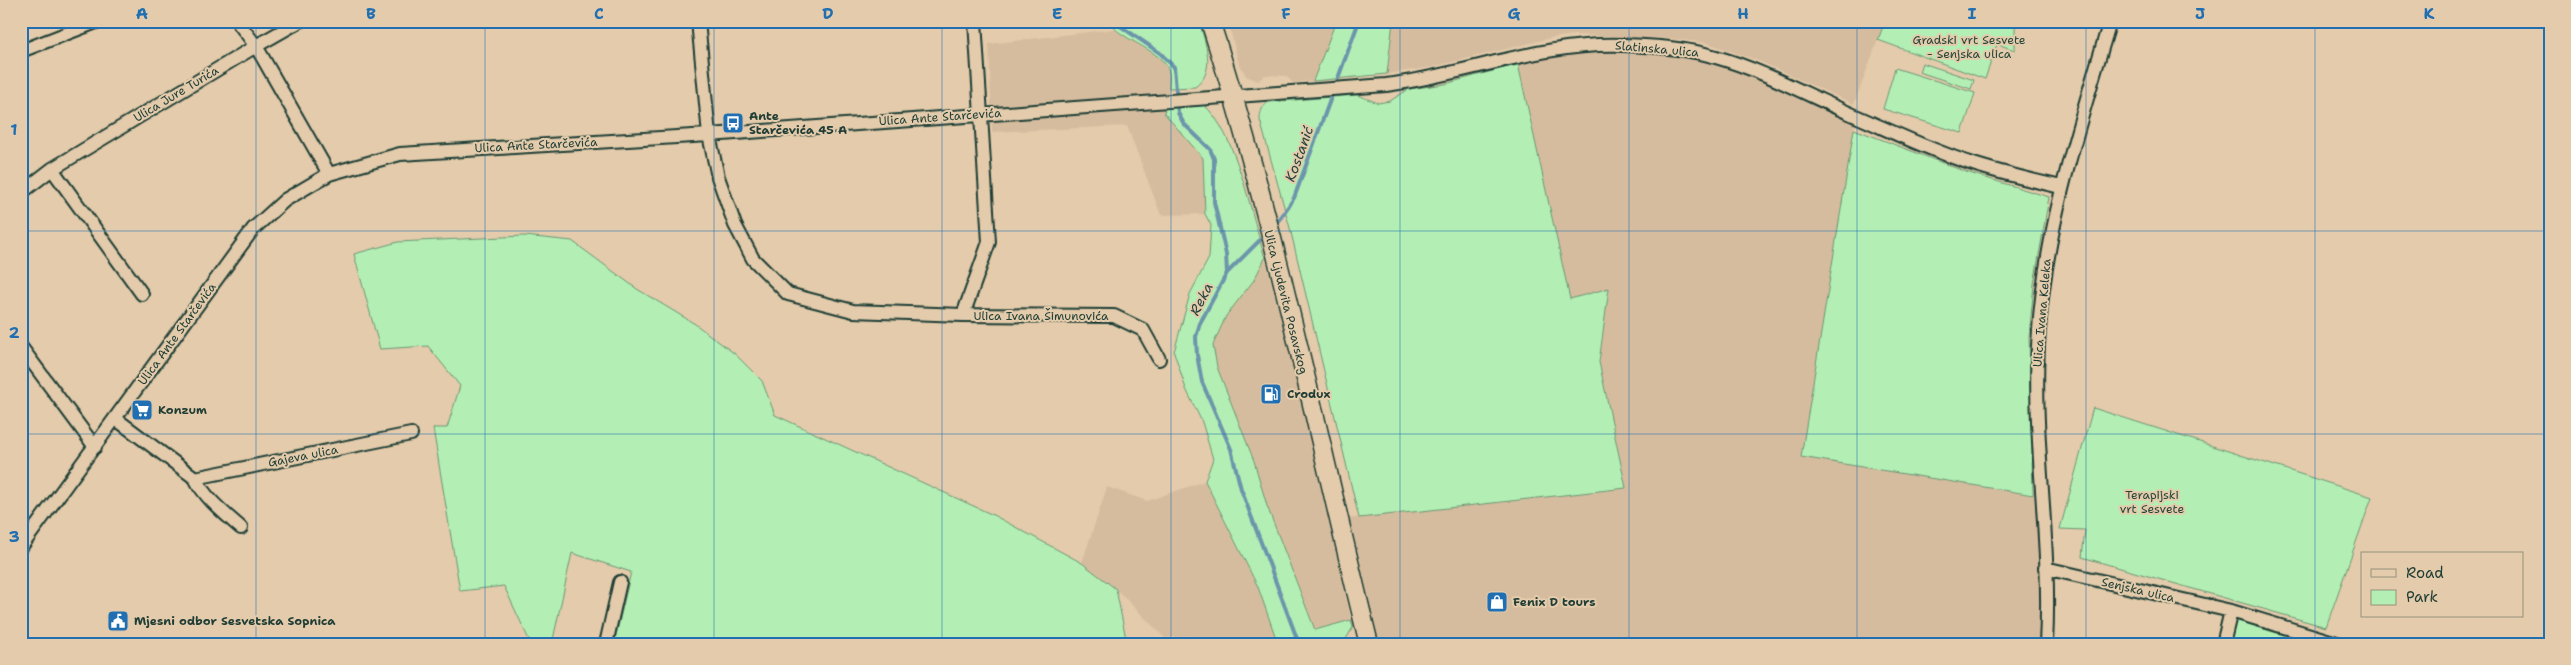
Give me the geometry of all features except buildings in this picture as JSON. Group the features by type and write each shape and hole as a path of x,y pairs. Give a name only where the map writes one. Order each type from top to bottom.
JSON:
{"main road":[{"name":"Ulica Ljudevita Posavskog","path":"1210,21 1233,96 1274,250 1369,644"}],"street":[{"path":"21,51 99,21"},
{"path":"237,21 256,46 329,174"},
{"name":"Ulica Jure Turića","path":"21,193 52,169 300,21"},
{"name":"Ulica Ivana Šimunovića","path":"698,21 709,135 718,177 735,225 753,259 788,294 853,311 963,315 1114,316 1143,330 1159,359"},
{"name":"Ulica Ivana Šimunovića","path":"963,315 989,242 975,21"},
{"name":"Ulica Ivana Keleka","path":"2046,644 2045,568 2037,385 2038,330 2049,242 2061,187 2110,21"},
{"name":"Slatinska ulica","path":"1233,96 1353,88 1423,80 1527,54 1571,47 1621,45 1683,50 1740,64 1846,112 1969,163 2061,187"},
{"name":"Ulica Ante Starčevića","path":"21,547 253,229 285,200 329,174 400,154 709,135 1233,96"},
{"path":"52,169 142,294"},
{"path":"21,347 95,447"},
{"path":"116,419 195,478 200,488 218,508 241,528"},
{"name":"Gajeva ulica","path":"195,478 411,434"},
{"name":"Senjska ulica","path":"2045,568 2231,611 2340,644"},
{"path":"606,644 620,582"},
{"path":"2223,644 2231,611"}],"shaded area":[{"path":"1228,21 1336,21 1313,81 1293,83 1286,76 1265,75 1258,81 1246,76 1238,61"},
{"path":"1393,21 1885,21 1854,104 1761,62 1708,43 1674,39 1575,35 1551,38 1432,67 1387,74"},
{"path":"1113,29 1162,59 1169,71 1169,88 1164,113 1203,158 1205,214 1161,215 1127,126 992,132 989,44"},
{"path":"1643,51 1705,59 1723,65 1855,123 1802,456 2035,496 2040,560 2039,644 1374,644 1346,519 1626,488 1599,362 1609,289 1570,299 1518,64 1536,57 1573,52"},
{"path":"1265,258 1316,452 1351,620 1315,630 1267,506 1254,461 1217,367 1213,345 1226,316 1254,280"},
{"path":"1205,481 1258,587 1278,644 1191,644 1190,636 1165,638 1116,589 1082,563 1107,487 1147,501"}],"green space":[{"path":"1108,21 1199,21 1208,56 1206,73 1202,80 1195,87 1169,88 1169,72 1160,58 1122,34"},
{"path":"1336,21 1393,21 1387,74 1313,81"},
{"name":"Gradski vrt Sesvete - Senjska ulica","path":"1885,21 2015,21 2015,50 1997,44 1985,79 1878,40"},
{"path":"1922,63 1974,80 1971,89 1919,72"},
{"path":"1518,64 1570,299 1609,288 1599,362 1626,488 1359,518 1290,228 1260,120 1261,112 1263,107 1269,102 1357,95 1378,103 1390,101 1409,89 1445,84"},
{"path":"1895,68 1975,93 1962,133 1883,109"},
{"path":"1203,104 1215,117 1234,154 1265,258 1254,280 1226,316 1213,345 1217,367 1254,461 1267,506 1315,630 1351,620 1353,627 1343,644 1278,644 1258,587 1205,481 1213,459 1202,422 1186,389 1174,352 1190,294 1209,258 1211,225 1205,214 1203,158 1164,113 1165,108"},
{"path":"1854,129 1966,172 2049,197 2034,284 2029,337 2033,495 1801,457"},
{"path":"525,236 572,241 637,289 695,324 735,354 762,381 775,415 993,515 1082,563 1116,589 1127,644 614,644 631,572 572,553 552,644 531,644 504,586 460,591 433,428 447,428 460,386 428,346 380,349 354,254 398,242"},
{"name":"Terapijski vrt Sesvete","path":"2093,408 2372,497 2326,627 2082,557 2085,530 2060,529"},
{"path":"2231,619 2313,641 2316,644 2224,644"}],"waterway":[{"name":"Reka","path":"1113,21 1160,53 1174,67 1178,113 1184,124 1210,149 1214,159 1214,202 1226,254 1227,273 1200,323 1196,337 1197,355 1202,382 1231,449 1241,489 1299,644"},
{"name":"Kostanić","path":"1275,226 1294,198 1359,21"},
{"name":"Kostanić","path":"1227,273 1266,234"}],"place":[{"name":"Ante Starčevića 45 A","path":"733,123"},
{"name":"Crodux","path":"1271,394"},
{"name":"Konzum","path":"142,410"},
{"name":"Fenix D tours","path":"1497,602"},
{"name":"Mjesni odbor Sesvetska Sopnica","path":"118,621"}]}
